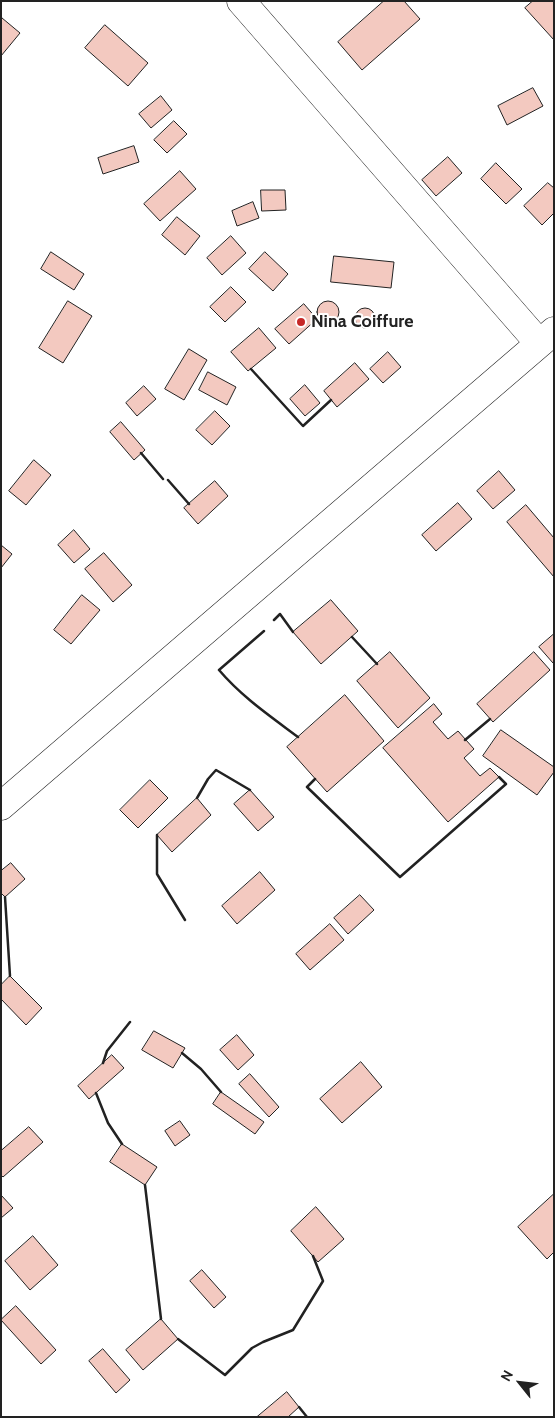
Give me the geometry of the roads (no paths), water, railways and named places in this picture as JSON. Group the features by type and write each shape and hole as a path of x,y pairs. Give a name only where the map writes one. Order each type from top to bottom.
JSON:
{"street":[{"path":"1,806 547,337 241,1"}],"place":[{"name":"Nina Coiffure","path":"301,322"}]}
